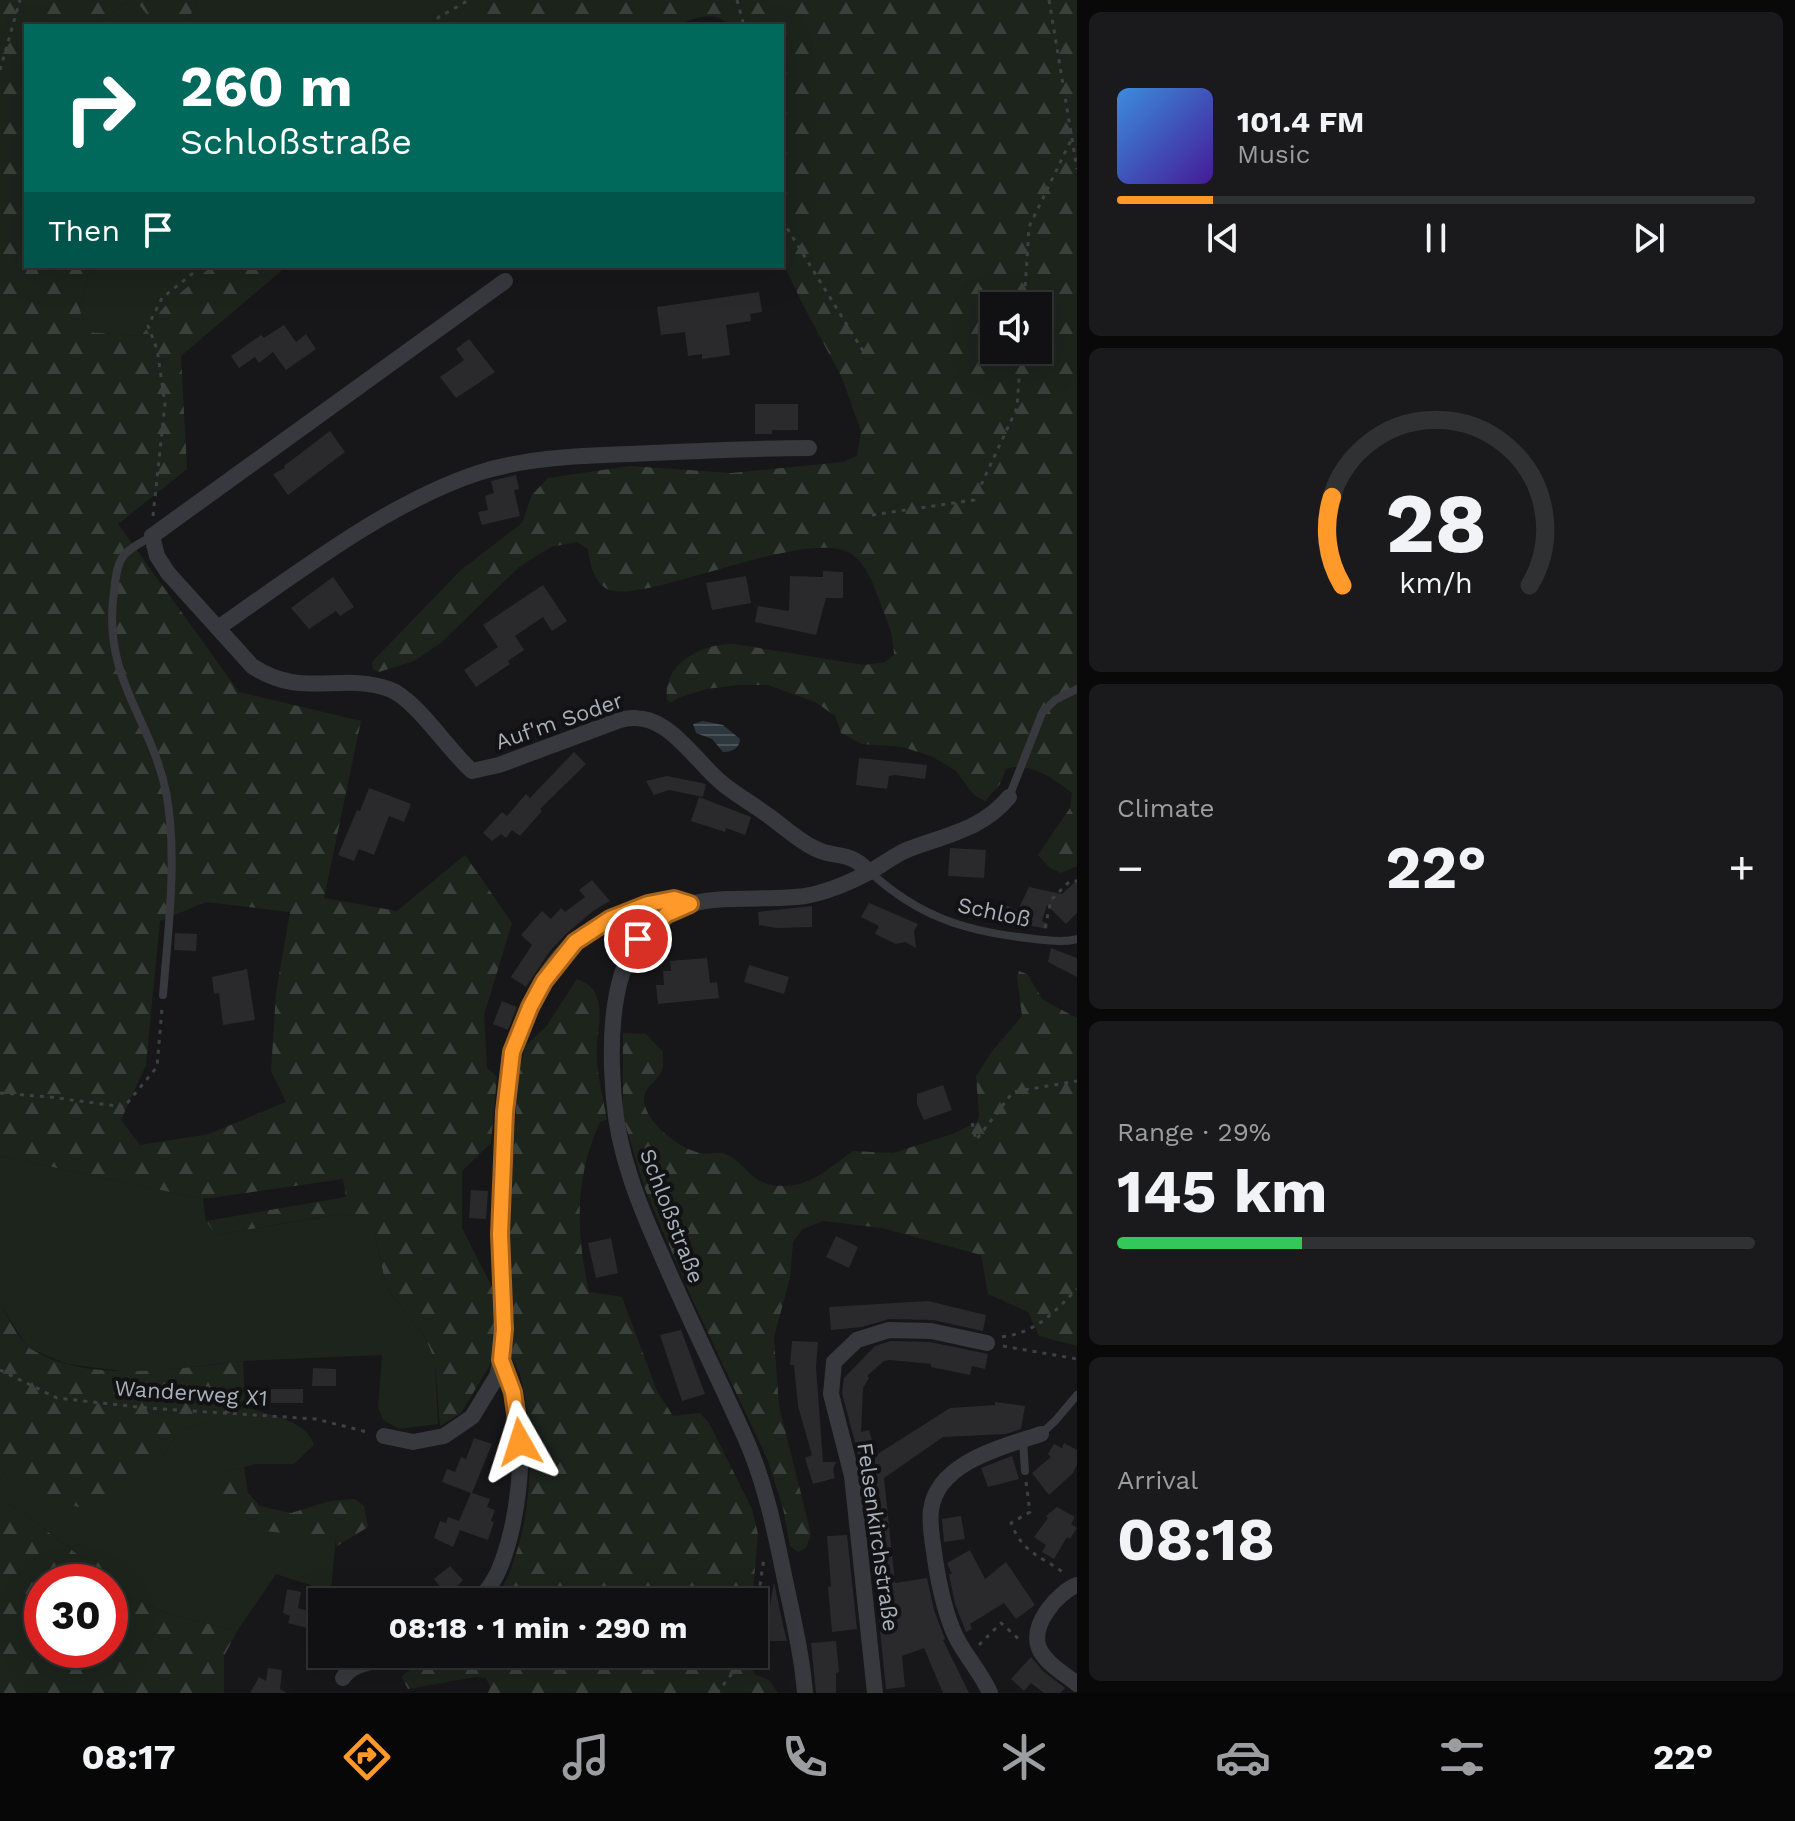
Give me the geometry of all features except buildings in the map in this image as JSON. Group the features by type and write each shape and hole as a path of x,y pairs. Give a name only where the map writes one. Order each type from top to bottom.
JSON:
{"street":[{"path":"152,536 505,281"},
{"path":"218,628 378,521 411,502 476,474 543,459 726,448 809,448"},
{"name":"Auf'm Soder","path":"152,536 157,556 168,573 252,666 269,677 287,683 372,686 400,695 472,771 499,765 632,716 648,719 662,725 723,784 812,847 851,857 869,872"},
{"name":"Schloßstraße","path":"805,1693 802,1662 775,1533 746,1439 642,1212 623,1151 614,1103 611,1059 619,980 627,956 638,939 655,923 690,904 807,896 840,886 904,851 976,825 996,813 1009,797"},
{"path":"384,1436 413,1442 429,1441 459,1428 492,1388 501,1360 504,1329 500,1234 505,1112 512,1052 544,981 560,958 590,930 610,919 664,900 690,904"},
{"name":"Felsenkirchstraße","path":"875,1693 852,1476 831,1394 834,1362 857,1340 889,1330 931,1331 987,1343"},
{"path":"487,1588 497,1575 516,1504 520,1442 509,1378 501,1360"},
{"path":"990,1693 952,1628 942,1598 931,1536 931,1508 935,1495 954,1472 989,1453 1041,1434"},
{"path":"1075,1586 1059,1596 1047,1614 1039,1631 1038,1644 1048,1660 1077,1684"},
{"path":"343,1678 354,1668"}],"lane":[{"path":"152,536 123,556 116,579 111,634 116,664 157,758 166,794 170,849 163,995"},
{"path":"1009,797 1042,713 1055,700 1077,689"},
{"name":"Schloß","path":"869,872 893,893 925,912 971,930 1043,940 1077,939"},
{"path":"1041,1434 1077,1395"},
{"path":"1023,1440 1025,1471"}],"path":[{"path":"0,70 20,0"},
{"path":"432,24 469,0"},
{"path":"737,0 743,24"},
{"path":"1049,0 1077,169"},
{"path":"1025,292 1029,227 1072,138"},
{"path":"784,223 865,354"},
{"path":"152,536 165,404 157,349 148,326 162,298 200,268"},
{"path":"872,515 974,500 1017,408 1020,364"},
{"path":"1043,940 1051,900 1070,881 1077,881"},
{"path":"0,1093 124,1107 157,1067 163,995"},
{"path":"972,1123 976,1140 1013,1092 1077,1081"},
{"path":"987,1343 1024,1334 1077,1289"},
{"path":"987,1343 1077,1359"},
{"name":"Wanderweg X1","path":"0,1370 57,1398 147,1408 316,1419 384,1436"},
{"path":"1025,1471 1030,1512 1011,1523 1012,1527 1023,1547 1065,1574 1075,1586"},
{"path":"759,1588 762,1562 775,1533"},
{"path":"967,1657 1001,1623 1020,1642 1038,1644"},
{"path":"717,1693 736,1668"}],"green space":[{"path":"0,0 130,0 99,24 24,24 24,268 90,268 79,307 87,332 141,336 165,306 210,268 285,268 181,356 187,469 118,524 239,692 361,721 324,898 397,911 465,855 512,923 484,1015 487,1068 497,1077 491,1143 462,1171 462,1228 492,1287 496,1345 490,1365 461,1413 440,1426 435,1361 425,1337 391,1294 385,1281 374,1230 355,1216 339,1214 216,1235 206,1221 346,1197 343,1179 203,1199 0,1156","holes":["206,902 290,912 276,993 271,1071 286,1102 209,1134 140,1145 121,1120 146,1065 160,921"]},
{"path":"130,0 135,0 152,19 149,24 99,24"},
{"path":"135,0 198,0 186,24 149,24 151,19"},
{"path":"198,0 469,0 471,5 441,24 186,24"},
{"path":"469,0 1077,0 1077,866 1061,873 1050,868 1038,855 1070,808 1072,793 1033,769 1006,769 1000,784 985,801 974,795 956,771 933,757 903,747 862,744 841,733 835,716 817,703 768,685 706,689 671,703 667,700 667,687 678,666 710,647 734,644 864,665 885,662 894,655 889,625 865,569 853,555 831,548 763,557 649,588 621,591 600,583 592,570 588,549 577,542 551,547 519,567 441,643 414,661 379,672 373,669 372,662 461,570 522,523 532,495 548,478 630,466 731,473 843,462 857,456 861,431 842,378 784,265 784,24 728,24 711,16 680,24 441,24 470,5"},
{"path":"90,268 210,268 165,306 141,336 87,332 79,307"},
{"path":"1019,971 1027,974 1043,1000 1077,1018 1077,1346 1039,1336 1028,1312 988,1294 981,1255 882,1228 823,1221 803,1229 793,1242 790,1278 774,1337 779,1406 811,1534 806,1548 798,1552 790,1546 783,1508 767,1458 692,1299 645,1189 623,1117 623,1033 646,1034 663,1052 662,1070 646,1092 644,1101 651,1118 665,1134 693,1151 725,1154 763,1182 793,1185 820,1174 853,1151 893,1153 955,1133 977,1122 976,1076 1022,1016"},
{"path":"577,979 590,987 598,1001 600,1013 597,1063 607,1120 600,1122 585,1164 582,1185 580,1227 589,1292 622,1297 657,1391 673,1416 700,1413 709,1423 752,1509 758,1534 753,1588 502,1588 516,1556 523,1530 530,1476 525,1398 519,1372 511,1358 507,1269 518,1074 526,1045 546,1027"},
{"path":"0,1156 203,1199 206,1221 217,1235 339,1214 355,1216 374,1230 385,1281 391,1294 425,1337 435,1361 438,1424 399,1429 383,1420 378,1407 382,1355 243,1361 137,1373 67,1364 28,1348 0,1304"},
{"path":"0,1304 27,1346 54,1360 80,1367 163,1370 243,1361 245,1407 179,1431 153,1470 99,1515 12,1482 0,1469"},
{"path":"245,1407 295,1424 310,1436 314,1445 294,1464 256,1464 221,1473 265,1529 336,1537 331,1588 319,1588 276,1574 237,1631 165,1613 128,1595 128,1564 105,1564 81,1557 0,1499 0,1469 12,1482 153,1470 179,1431"},
{"path":"244,1467 248,1493 260,1506 291,1513 330,1501 355,1499 364,1506 368,1527 337,1546 335,1537 265,1531 230,1521 221,1513 213,1495 221,1473"},
{"path":"0,1499 81,1557 105,1564 24,1564 24,1668 128,1668 128,1595 165,1613 237,1631 224,1656 224,1693 0,1693"},
{"path":"413,1668 753,1668 754,1674 769,1680 778,1693 488,1693 490,1686 486,1678 475,1677 408,1689 402,1678"}],"shaded area":[{"path":"703,721 723,725 740,739 739,745 723,752 712,739 696,733 693,724"}],"route":[{"path":"520,1442 513,1392 501,1360 504,1329 500,1234 505,1112 512,1052 544,981 575,942 610,919 648,904 674,899 690,904 667,914 638,939"}]}
